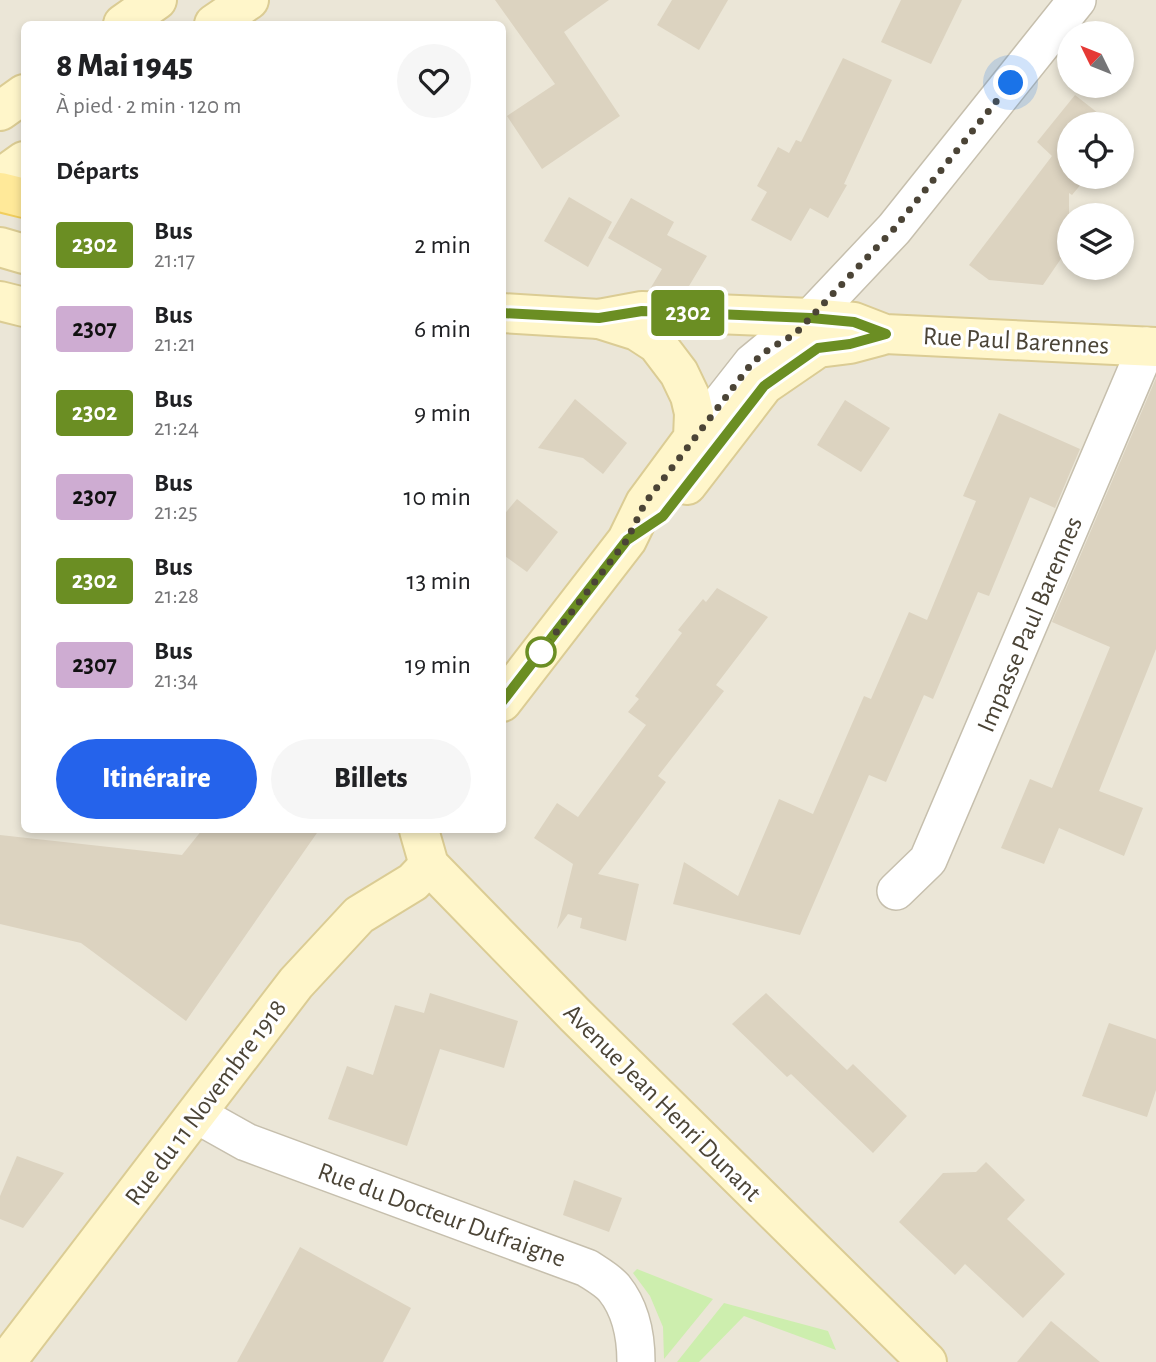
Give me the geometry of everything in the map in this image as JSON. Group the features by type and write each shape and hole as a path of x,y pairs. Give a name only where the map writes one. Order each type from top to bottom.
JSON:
{"main road":[{"path":"0,192 21,197"}],"street":[{"path":"127,21 157,0"},
{"path":"218,21 248,0"},
{"path":"506,697 627,540 645,503 752,363 769,349 795,334 894,229 1077,0"},
{"path":"0,111 21,96"},
{"path":"0,178 21,163"},
{"path":"0,247 21,253"},
{"path":"0,301 21,306"},
{"name":"Rue Paul Barennes","path":"506,313 599,318 642,311 811,318 854,322 886,334 1151,347"},
{"path":"599,318 638,331 657,344 691,397 694,413 693,438"},
{"path":"627,540 663,516 764,386 818,348 850,344 886,334"},
{"name":"Impasse Paul Barennes","path":"896,891 928,860 1151,347"},
{"name":"Rue du 11 Novembre 1918","path":"6,1362 296,983 359,915 413,882 424,848"},
{"name":"Avenue Jean Henri Dunant","path":"424,848 576,1016 927,1362"},
{"name":"Rue du Docteur Dufraigne","path":"196,1114 246,1142 587,1268 613,1287 629,1314 636,1339 636,1362"}],"shaded area":[{"path":"0,0 1156,0 1156,1362 0,1362"}],"green space":[{"path":"637,1269 713,1299 664,1359 663,1327 650,1296 633,1273"},
{"path":"724,1303 828,1331 836,1350 744,1316 699,1362 677,1362"}],"building":[{"path":"495,0 609,0 564,32 620,116 542,169 507,116 555,84"},
{"path":"672,0 728,0 699,50 657,25"},
{"path":"901,0 962,0 931,64 881,42"},
{"path":"843,58 892,80 844,184 847,185 828,218 810,208 791,241 751,220 767,192 757,186 778,147 789,153 796,140 801,142"},
{"path":"1073,98 1079,98 1097,112 1061,112"},
{"path":"1057,117 1057,189 1077,189 1072,195 1069,193 1069,203 1057,203 1057,265 1043,285 989,280 969,265 1052,156 1037,142"},
{"path":"569,197 612,222 588,267 544,241"},
{"path":"631,198 674,222 667,235 707,256 686,291 650,289 662,269 608,238"},
{"path":"1156,378 1156,649 1099,791 1143,808 1124,856 1059,828 1044,864 1001,848 1030,779 1052,788 1110,647 1052,622"},
{"path":"575,399 627,443 603,474 583,458 538,448"},
{"path":"845,400 890,428 861,472 817,445"},
{"path":"999,413 1080,449 1055,508 1030,497 989,596 978,592 933,699 924,695 886,782 869,775 800,935 673,904 684,862 738,896 779,799 813,814 864,696 871,699 909,612 927,620 976,501 963,496"},
{"path":"517,499 558,532 527,572 506,557 506,512"},
{"path":"717,588 768,617 716,685 724,691 658,776 666,782 598,874 639,884 626,941 580,928 582,918 568,914 557,929 573,864 534,838 557,803 578,817 646,725 628,712 639,699 635,696 682,633 678,630 703,599 706,602"},
{"path":"200,833 317,833 186,1021 81,943 0,924 0,835 182,855"},
{"path":"430,993 518,1021 504,1068 440,1049 407,1146 328,1119 347,1066 373,1075 395,1005 424,1013"},
{"path":"766,993 847,1070 853,1064 907,1116 873,1153 791,1074 787,1077 732,1024"},
{"path":"1109,1023 1156,1039 1156,1090 1147,1117 1082,1096"},
{"path":"17,1156 64,1173 23,1228 0,1219 0,1196"},
{"path":"986,1162 1025,1200 1007,1219 1065,1274 1023,1318 965,1264 955,1275 899,1222 943,1173 976,1172"},
{"path":"574,1180 622,1198 609,1232 563,1215"},
{"path":"300,1247 411,1308 383,1362 237,1362"},
{"path":"1051,1321 1100,1362 1017,1362"}],"bus line":[{"name":"2302","path":"506,313 599,318 642,311 811,318 854,322 886,334 850,344 818,348 764,386 663,516 627,540 506,697"}],"route":[{"path":"541,652 627,540 645,503 752,363 769,349 795,334 894,229 1011,83"}]}
